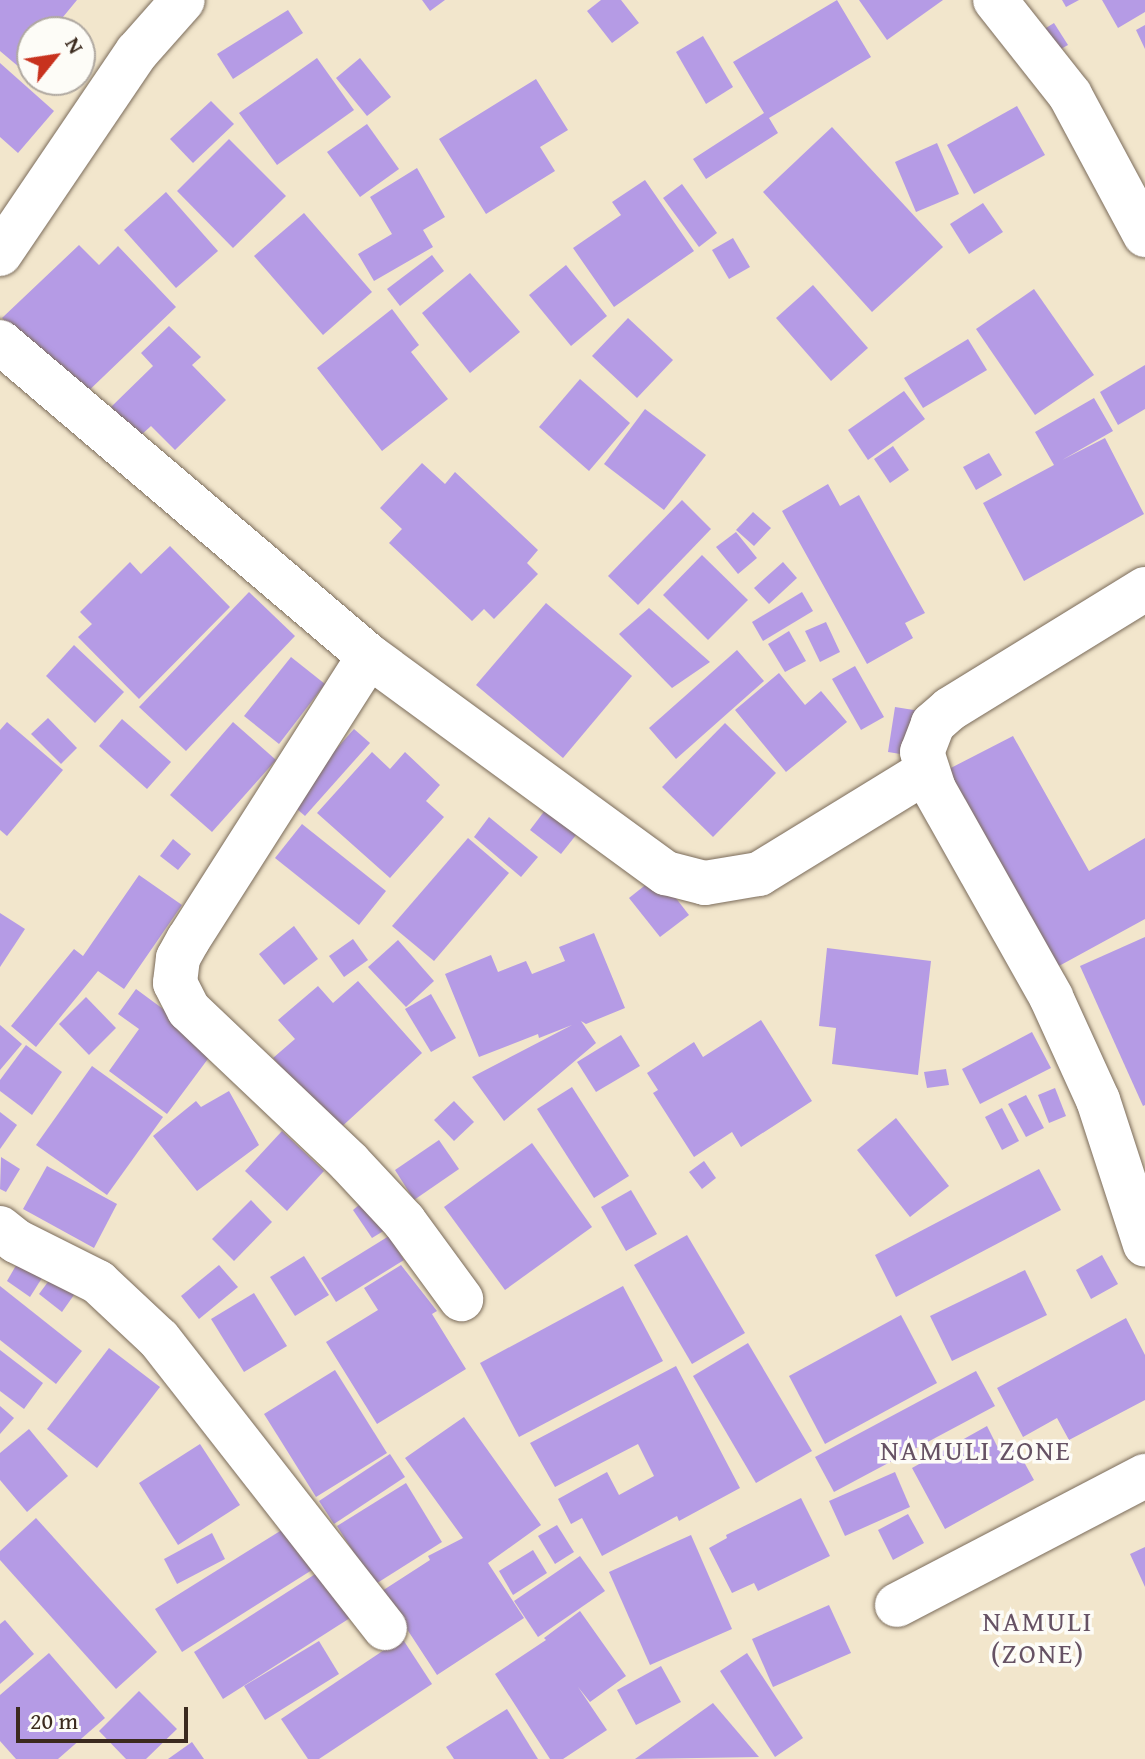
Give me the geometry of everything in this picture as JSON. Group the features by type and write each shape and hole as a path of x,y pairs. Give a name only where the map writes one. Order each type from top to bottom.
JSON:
{"street":[{"path":"0,254 137,52 183,0"},
{"path":"995,0 1070,95 1144,232"},
{"path":"0,342 369,656 666,873 688,882 759,874 927,771"},
{"path":"1145,589 935,720 922,752 927,771 1051,997 1098,1100 1145,1245"},
{"path":"369,656 188,940 178,958 175,983 189,1010 349,1162 404,1221 461,1299"},
{"path":"0,1228 16,1241 98,1282 159,1339 385,1628"},
{"path":"897,1605 1145,1476"}],"building":[{"path":"0,0 77,0 64,16 16,16 16,64 0,51"},
{"path":"422,0 445,0 430,11"},
{"path":"601,0 621,0 639,23 612,43 587,11"},
{"path":"837,0 871,57 769,118 778,133 706,179 693,159 764,113 733,62"},
{"path":"859,0 943,0 887,40"},
{"path":"1062,0 1079,0 1066,7"},
{"path":"1102,0 1145,0 1145,12 1118,28"},
{"path":"288,10 303,33 233,79 217,54"},
{"path":"1054,23 1068,45 1045,58 1033,36"},
{"path":"1145,25 1145,49 1136,30"},
{"path":"703,36 733,87 706,104 676,52"},
{"path":"317,58 354,110 277,165 239,113"},
{"path":"360,58 391,97 367,116 336,78"},
{"path":"0,63 16,77 16,96 37,96 54,111 18,153 0,137"},
{"path":"536,79 568,130 540,147 555,171 486,214 439,139"},
{"path":"211,101 234,124 193,163 170,139"},
{"path":"1017,106 1045,155 974,194 947,145"},
{"path":"367,124 399,169 360,197 327,152"},
{"path":"832,127 943,247 872,312 763,192"},
{"path":"229,139 286,196 233,248 177,191"},
{"path":"937,143 959,194 916,212 895,162"},
{"path":"417,168 445,217 423,230 433,247 374,281 358,254 392,234 370,197"},
{"path":"645,180 694,251 614,307 573,248 621,215 612,202"},
{"path":"682,184 717,233 699,247 663,198"},
{"path":"166,192 218,251 176,288 124,230"},
{"path":"983,203 1003,232 969,254 950,224"},
{"path":"304,213 372,292 323,335 254,256"},
{"path":"733,238 750,267 729,279 712,250"},
{"path":"79,245 99,265 118,246 176,307 80,399 2,318"},
{"path":"432,255 444,271 400,306 387,289"},
{"path":"566,265 607,316 571,346 529,295"},
{"path":"470,273 520,332 470,373 422,313"},
{"path":"813,285 868,348 831,381 776,318"},
{"path":"1034,289 1094,375 1035,415 976,329"},
{"path":"392,309 419,345 411,352 448,399 382,451 317,368"},
{"path":"628,318 673,360 637,398 592,356"},
{"path":"169,326 201,357 192,365 226,400 175,450 151,426 140,436 111,407 153,366 141,353"},
{"path":"968,339 987,370 923,408 904,378"},
{"path":"1145,365 1145,409 1118,425 1100,392"},
{"path":"580,379 630,423 589,471 539,427"},
{"path":"904,391 925,419 868,460 848,430"},
{"path":"1094,398 1113,431 1062,460 1105,438 1144,514 1024,581 983,503 1054,465 1035,432"},
{"path":"645,409 706,455 664,510 604,464"},
{"path":"893,446 909,470 890,483 874,459"},
{"path":"989,453 1002,475 976,490 963,467"},
{"path":"422,463 445,484 455,472 538,550 527,563 538,574 494,619 484,609 472,621 389,543 402,529 380,508"},
{"path":"828,484 840,506 859,495 925,613 905,623 913,638 867,664 782,511"},
{"path":"682,500 711,529 638,605 608,576"},
{"path":"753,512 771,528 754,546 736,530"},
{"path":"736,532 757,558 738,574 716,547"},
{"path":"170,546 230,607 139,699 78,637 92,624 80,612 130,562 141,574"},
{"path":"702,555 748,600 708,640 663,595"},
{"path":"783,562 797,578 769,604 754,588"},
{"path":"249,592 295,636 186,751 139,707"},
{"path":"802,592 813,611 763,641 752,622"},
{"path":"546,603 632,676 563,758 476,685"},
{"path":"649,608 710,662 672,688 619,634"},
{"path":"826,622 840,652 820,662 805,631"},
{"path":"789,631 806,661 785,672 768,644"},
{"path":"74,645 124,692 95,723 46,676"},
{"path":"737,650 764,681 676,759 649,728"},
{"path":"291,657 325,684 279,744 244,716"},
{"path":"855,666 884,717 861,730 832,679"},
{"path":"779,673 805,705 821,691 847,722 786,772 735,710"},
{"path":"895,707 920,711 913,756 888,752"},
{"path":"48,718 77,748 61,764 31,734"},
{"path":"122,719 171,762 147,789 99,746"},
{"path":"7,722 63,770 7,836 0,830 0,730"},
{"path":"233,722 276,760 212,832 170,795"},
{"path":"725,723 776,773 713,837 662,787"},
{"path":"354,729 370,743 305,816 289,802"},
{"path":"1013,736 1089,871 1145,838 1145,919 1048,972 943,772"},
{"path":"372,752 390,769 405,752 440,785 426,801 444,817 390,878 317,813"},
{"path":"549,805 580,830 561,854 530,830"},
{"path":"489,817 538,857 521,877 474,837"},
{"path":"302,824 386,891 359,925 275,858"},
{"path":"468,838 509,873 434,961 392,926"},
{"path":"173,839 191,854 178,870 160,856"},
{"path":"139,875 182,905 124,989 98,971 36,1047 11,1026 74,949 83,956"},
{"path":"658,875 689,915 660,937 629,898"},
{"path":"0,913 25,929 0,967"},
{"path":"294,926 318,959 284,985 259,954"},
{"path":"594,933 625,1008 586,1024 581,1021 596,1043 504,1121 472,1077 572,1025 539,1038 538,1034 479,1057 445,974 491,955 498,972 526,961 532,974 565,961 559,947"},
{"path":"1145,937 1145,1105 1143,1106 1080,966"},
{"path":"353,939 368,960 344,977 329,956"},
{"path":"398,940 434,981 406,1007 368,967"},
{"path":"827,948 931,961 918,1075 832,1064 836,1028 819,1026"},
{"path":"358,981 422,1053 337,1131 273,1058 295,1039 278,1020 318,986 333,1003"},
{"path":"136,989 216,1048 167,1114 109,1071 139,1029 118,1014"},
{"path":"431,994 456,1038 431,1052 405,1009"},
{"path":"86,997 116,1028 89,1055 59,1024"},
{"path":"761,1020 812,1101 741,1147 732,1132 694,1157 653,1093 658,1090 647,1073 694,1042 703,1057"},
{"path":"0,1025 22,1044 0,1070"},
{"path":"1032,1032 1051,1068 980,1104 962,1069"},
{"path":"621,1035 640,1066 596,1092 577,1062"},
{"path":"26,1045 62,1072 32,1115 0,1091 0,1080"},
{"path":"92,1066 163,1117 107,1195 36,1145"},
{"path":"946,1069 949,1085 927,1088 924,1072"},
{"path":"572,1087 629,1176 594,1198 537,1109"},
{"path":"1055,1088 1066,1116 1049,1123 1038,1095"},
{"path":"229,1091 259,1145 197,1191 153,1136 196,1101 201,1107"},
{"path":"1026,1095 1044,1128 1026,1137 1008,1104"},
{"path":"454,1101 474,1122 454,1141 434,1120"},
{"path":"1002,1108 1019,1141 1002,1150 985,1117"},
{"path":"0,1112 17,1125 0,1149"},
{"path":"896,1118 949,1186 910,1217 857,1150"},
{"path":"282,1131 324,1171 287,1211 245,1171"},
{"path":"439,1140 459,1169 414,1200 395,1170"},
{"path":"532,1143 592,1227 505,1290 444,1207"},
{"path":"1,1157 20,1169 6,1192 0,1189"},
{"path":"704,1161 716,1178 702,1189 689,1172"},
{"path":"47,1166 117,1204 94,1248 23,1209"},
{"path":"1039,1169 1061,1210 896,1297 875,1255"},
{"path":"631,1190 657,1234 626,1251 601,1207"},
{"path":"251,1200 272,1222 234,1261 212,1239"},
{"path":"365,1200 385,1230 372,1238 353,1210"},
{"path":"687,1235 745,1333 692,1364 634,1265"},
{"path":"389,1236 404,1260 336,1302 321,1278"},
{"path":"1102,1255 1118,1284 1091,1299 1076,1270"},
{"path":"304,1256 329,1295 295,1316 270,1277"},
{"path":"18,1262 42,1278 30,1297 7,1281"},
{"path":"219,1265 238,1287 199,1319 181,1296"},
{"path":"401,1265 437,1311 432,1314 466,1369 377,1424 326,1342 378,1310 364,1288"},
{"path":"1025,1270 1047,1315 952,1361 930,1316"},
{"path":"53,1275 76,1292 62,1312 39,1294"},
{"path":"0,1286 82,1351 56,1384 0,1340"},
{"path":"623,1286 663,1361 519,1437 480,1363"},
{"path":"254,1293 287,1346 244,1372 211,1319"},
{"path":"901,1315 937,1383 825,1444 789,1376"},
{"path":"1126,1318 1145,1355 1145,1400 1069,1440 1057,1418 1023,1437 997,1388"},
{"path":"748,1343 812,1451 756,1483 693,1376"},
{"path":"109,1348 160,1387 97,1468 47,1429"},
{"path":"0,1350 43,1383 24,1409 0,1391"},
{"path":"676,1366 740,1488 679,1521 677,1516 602,1556 582,1518 571,1524 558,1499 607,1472 619,1495 654,1476 638,1444 555,1487 530,1443"},
{"path":"335,1370 387,1453 316,1497 264,1414"},
{"path":"976,1371 995,1406 834,1492 815,1457"},
{"path":"0,1406 14,1418 0,1434"},
{"path":"464,1417 541,1525 488,1563 524,1618 437,1675 382,1591 430,1560 428,1556 463,1538 405,1458"},
{"path":"987,1426 1000,1452 1014,1444 1034,1480 945,1529 912,1468"},
{"path":"29,1429 68,1476 27,1512 0,1480 0,1453"},
{"path":"200,1444 240,1505 178,1545 139,1483"},
{"path":"390,1454 405,1477 334,1524 319,1501"},
{"path":"895,1472 910,1507 845,1536 829,1501"},
{"path":"406,1483 442,1542 374,1585 337,1526"},
{"path":"801,1498 830,1556 758,1591 754,1583 732,1593 709,1548 727,1538 726,1535"},
{"path":"908,1514 924,1543 893,1560 878,1530"},
{"path":"36,1518 157,1652 116,1689 0,1560 0,1551"},
{"path":"557,1525 574,1552 555,1564 538,1536"},
{"path":"285,1528 312,1570 182,1652 155,1609"},
{"path":"212,1533 225,1559 177,1584 164,1559"},
{"path":"691,1535 732,1629 650,1665 609,1572"},
{"path":"1145,1547 1145,1587 1130,1554"},
{"path":"533,1550 547,1573 513,1595 499,1571"},
{"path":"580,1556 605,1591 538,1637 514,1601"},
{"path":"320,1571 350,1618 223,1699 194,1652"},
{"path":"829,1605 851,1653 773,1687 752,1639"},
{"path":"580,1611 626,1676 590,1702 578,1687 607,1730 563,1759 550,1759 495,1674 546,1640 544,1638"},
{"path":"5,1620 34,1654 0,1684 0,1624"},
{"path":"402,1638 432,1684 319,1759 308,1759 281,1719"},
{"path":"319,1641 339,1674 265,1720 244,1686"},
{"path":"49,1653 105,1718 58,1759 16,1759 0,1741 0,1695"},
{"path":"747,1653 803,1738 775,1757 720,1671"},
{"path":"661,1666 681,1702 636,1725 617,1690"},
{"path":"139,1691 177,1729 146,1759 126,1759 99,1731"},
{"path":"713,1703 759,1757 635,1759"},
{"path":"507,1709 538,1759 454,1759 446,1747"},
{"path":"192,1742 204,1759 168,1759"}],"district":[{"name":"NAMULI ZONE","path":"976,1450"},
{"name":"NAMULI (ZONE)","path":"1038,1637"}]}
